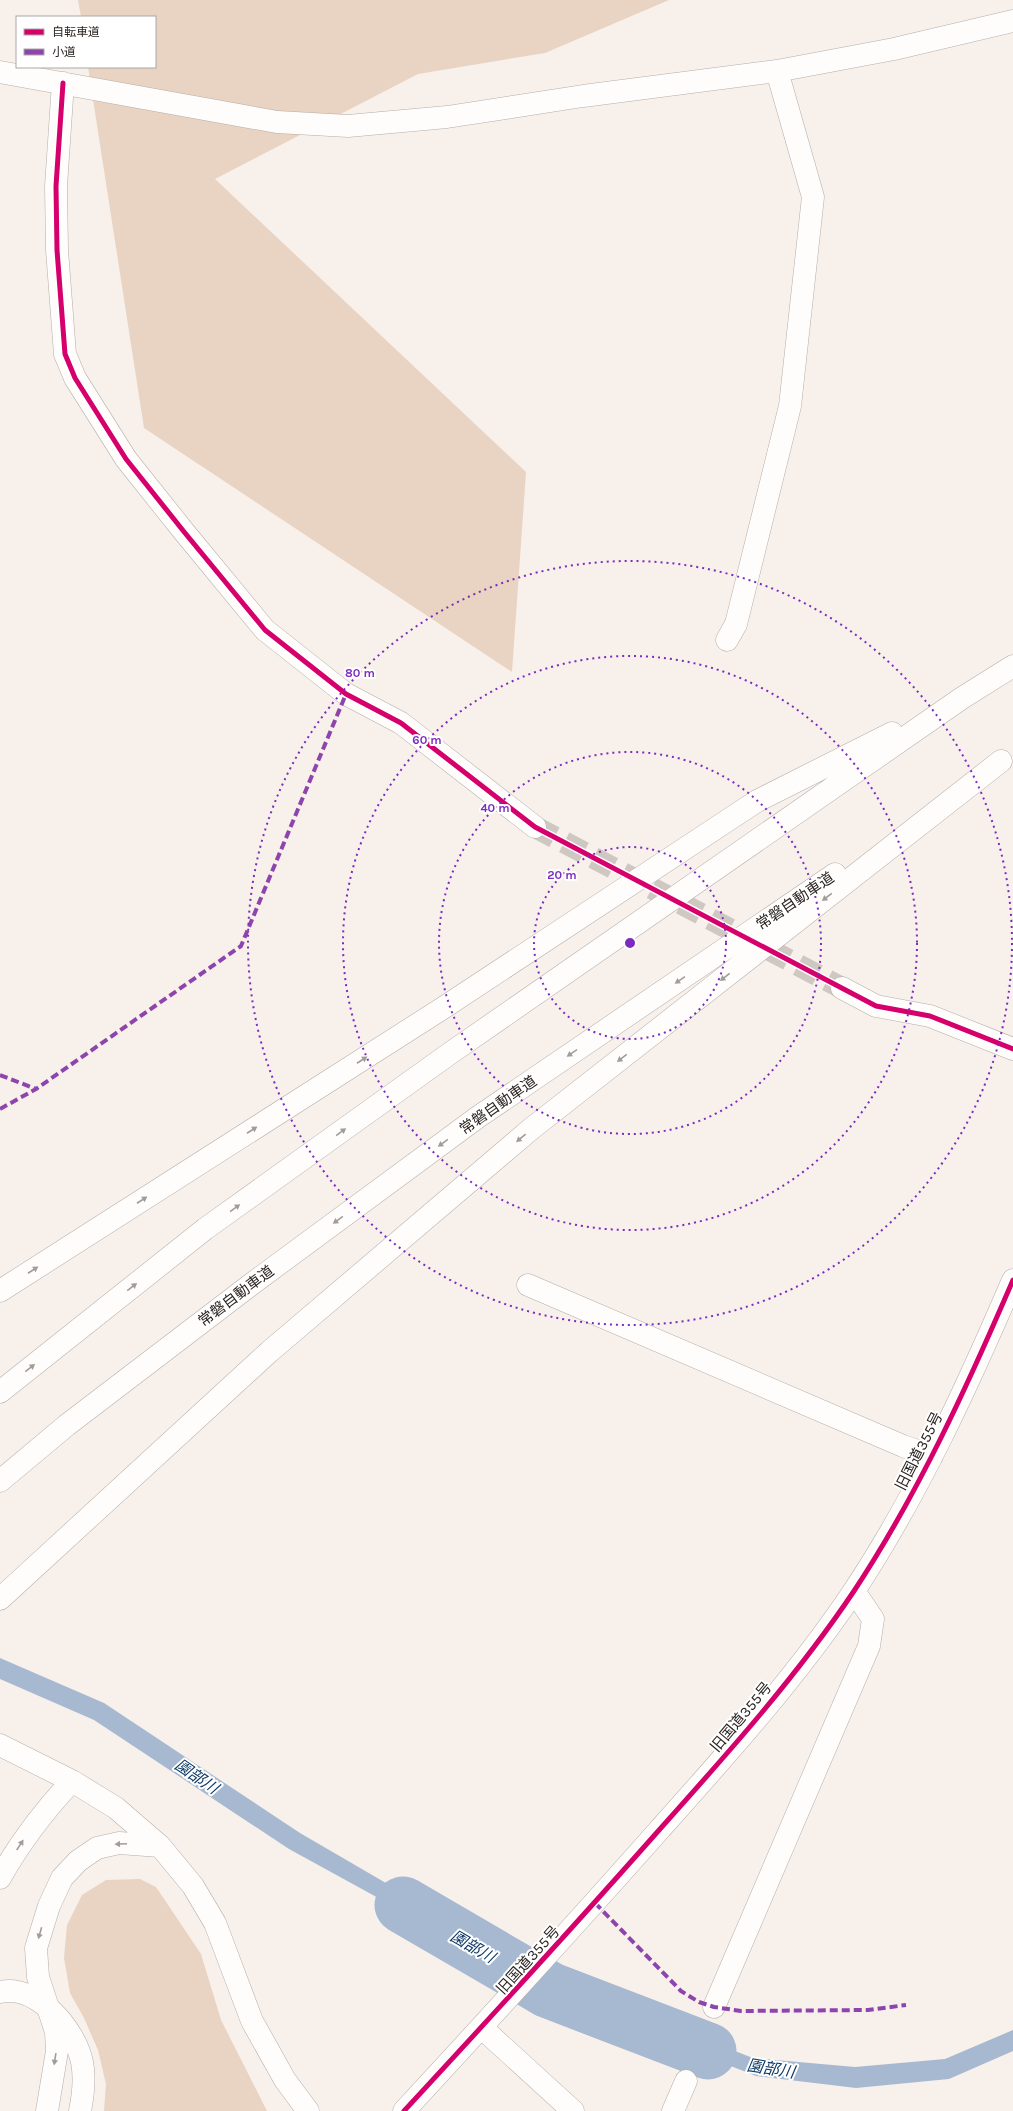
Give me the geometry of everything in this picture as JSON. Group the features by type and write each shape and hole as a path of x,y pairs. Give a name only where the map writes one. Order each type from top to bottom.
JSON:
{"main road":[{"path":"0,72 277,122 348,126 447,117 583,96 777,70 894,49 1013,21"},
{"path":"727,640 736,624 790,406 813,197 777,70"},
{"path":"63,83 56,186 56,236 65,354 75,378 126,459 265,630 346,694 401,723 535,827"},
{"path":"0,1392 205,1229 449,1054 962,698 1013,666"},
{"path":"0,1291 443,1008 756,801 962,698"},
{"path":"8,1592 269,1352 531,1129 1007,757"},
{"name":"常磐自動車道","path":"0,1481 67,1425 253,1283 478,1117 1007,757"},
{"path":"842,988 876,1006 930,1016 1013,1049"},
{"name":"旧国道355号","path":"404,2111 502,2007 585,1915 758,1718 854,1591 932,1456 1013,1280"},
{"path":"528,1285 904,1446 932,1456"},
{"path":"714,2007 869,1646 873,1619 854,1591"},
{"path":"0,1746 72,1780 116,1808 160,1846 193,1886 215,1923 252,2021 285,2080 308,2111"},
{"path":"0,1878 29,1830 72,1780"},
{"path":"47,2111 57,2051 56,2032 38,1977 36,1948 49,1906 62,1878 78,1861 98,1848 119,1843 160,1846"},
{"path":"0,1992 7,1990 23,1993 48,2006 66,2027 76,2042 82,2063 83,2085 80,2111"},
{"path":"482,2028 573,2111"},
{"path":"673,2111 686,2081"}],"shaded area":[{"path":"78,0 669,0 545,53 418,74 215,179 526,472 512,672 144,428 88,68 156,68 156,16 81,16"},
{"path":"140,1879 156,1887 201,1954 221,2020 267,2111 104,2111 106,2084 98,2050 84,2018 70,1993 64,1958 67,1925 82,1895 106,1880"}],"water":[{"path":"0,1658 104,1703 300,1833 554,1981 433,1928 289,1849 94,1720 0,1679"},
{"path":"554,1981 753,2058 855,2067 945,2059 1013,2030 1013,2051 949,2079 856,2088 756,2076 670,2042"}],"pier":[{"path":"500,1948 555,1979 572,1986 568,1991 492,1956"}],"waterway":[{"name":"園部川","path":"403,1905 549,1990 708,2051"}],"tunnel":[{"path":"535,827 842,988"}],"marked path":[{"path":"0,1109 36,1089 241,946 346,694"},
{"path":"0,1075 36,1089"},
{"path":"595,1903 681,1991 699,2002 714,2007 741,2011 868,2010 906,2005"}],"cycle path":[{"path":"63,83 56,186 57,250 65,354 75,378 126,459 265,630 346,694 401,723 535,827 876,1006 930,1016 1013,1049"},
{"path":"404,2111 501,2006 711,1772 785,1684 832,1623 877,1554 920,1478 978,1360 1013,1280"}]}
